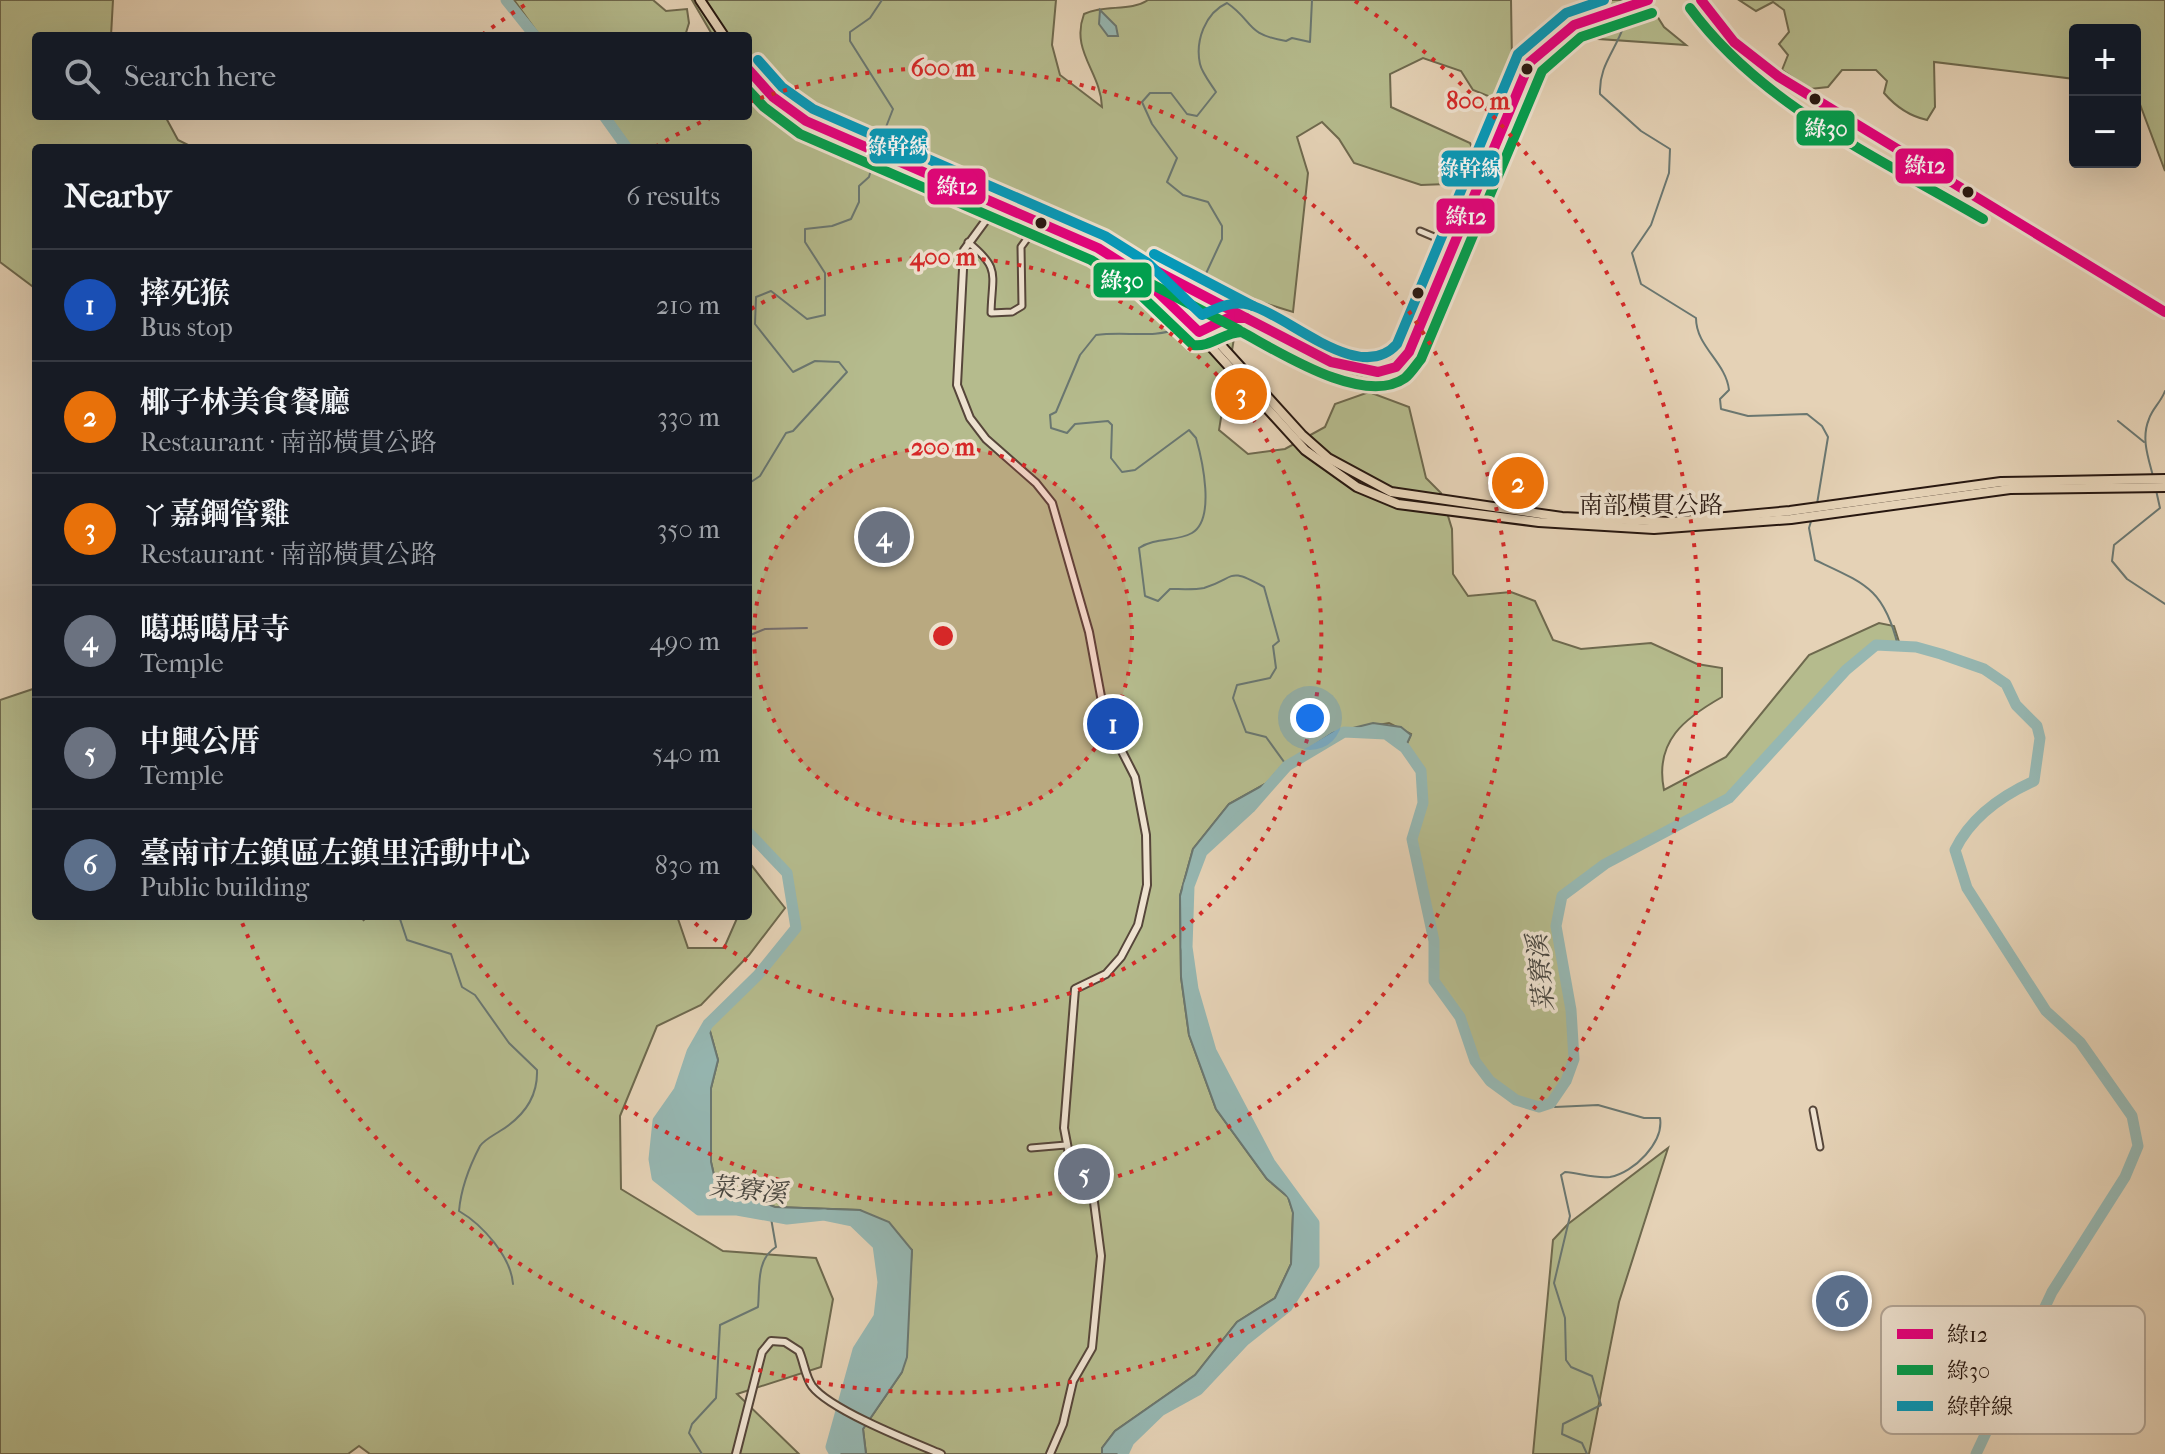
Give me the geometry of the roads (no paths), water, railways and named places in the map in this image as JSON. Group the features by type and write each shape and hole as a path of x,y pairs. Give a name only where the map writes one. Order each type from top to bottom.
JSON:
{"main road":[{"path":"700,0 721,32"},
{"path":"752,73 773,97 793,112 891,156 903,165 1085,232 1132,258 1169,288 1200,328"},
{"path":"1000,201 1115,257 1169,288"},
{"name":"南部橫貫公路","path":"1200,328 1222,346 1275,411"},
{"name":"南部橫貫公路","path":"1200,328 1323,464 1366,492 1398,504 1614,528 1702,527 2047,483"},
{"path":"2047,483 2165,479"},
{"path":"2047,483 2165,487"}],"street":[{"path":"1169,288 1205,297 1354,370 1388,372 1401,365 1530,62 1574,25 1648,0"},
{"path":"1701,0 1734,42 1779,77 2165,312"},
{"path":"1000,201 967,241 962,260 956,376 960,395 986,439 1036,483 1052,503 1089,632 1105,718 1135,777 1146,835 1147,885 1138,925 1121,957 1106,974 1075,989 1064,1114 1066,1145 1078,1181 1094,1202 1100,1265 1092,1348 1073,1381 1063,1424 1050,1454"},
{"path":"967,241 989,259 992,268 991,313 1012,312 1022,306 1024,297 1021,247 1040,221"},
{"path":"1420,231 1453,245"},
{"path":"1200,328 1232,311"},
{"path":"1200,328 1228,318 1246,318"},
{"path":"1222,346 1226,326 1246,318"},
{"path":"1813,1110 1820,1147"},
{"path":"1031,1148 1066,1145"},
{"path":"736,1454 766,1344 778,1340 793,1345 817,1392 880,1428 941,1454"}],"water":[{"path":"1100,10 1116,26 1118,36 1108,36 1099,24"},
{"path":"1373,723 1401,727 1411,735 1405,748 1379,733 1367,731 1344,734 1307,754 1207,846 1195,868 1190,892 1189,950 1193,982 1210,1044 1251,1132 1311,1222 1317,1250 1314,1266 1294,1298 1245,1340 1199,1389 1148,1423 1130,1441 1123,1454 1102,1454 1102,1448 1115,1431 1195,1375 1237,1322 1275,1298 1291,1264 1293,1213 1288,1197 1267,1179 1216,1109 1189,1035 1181,977 1180,896 1193,849 1229,804 1267,783 1280,768 1333,733"},
{"path":"708,1024 718,1060 711,1088 711,1162 716,1184 775,1207 860,1210 889,1222 912,1250 907,1357 902,1372 863,1429 866,1454 835,1454 831,1447 858,1350 879,1317 883,1282 878,1245 853,1221 824,1215 787,1219 737,1210 699,1210 657,1177 654,1159 658,1121 679,1091 692,1052"}],"waterway":[{"name":"菜竂溪","path":"506,0 532,32"},
{"path":"879,145 893,109 850,41 850,32 870,18 882,0"},
{"path":"1190,308 1222,239 1222,226 1208,202 1183,195 1167,182 1177,158 1152,124 1142,102 1150,93 1171,93 1187,114 1197,116 1216,92 1201,67 1199,46 1203,29 1213,14 1227,3 1263,35 1286,41 1292,38 1310,42 1312,0"},
{"path":"1627,0 1623,27 1604,69 1600,94 1641,131 1670,149 1669,173 1651,225 1632,253 1641,284 1696,318 1701,338 1727,380 1729,390 1720,399 1721,409 1748,416 1807,414 1822,426 1828,437 1817,504"},
{"name":"菜竂溪","path":"607,120 624,144"},
{"path":"752,481 760,476 786,433 793,431 847,372 839,362 815,361 793,372 755,324 756,297 771,291 807,319 825,315 825,273 805,242 805,229 832,226 851,219 859,202 859,186 869,177 876,151"},
{"path":"1183,321 1180,328 1160,333 1096,335 1080,355 1056,412 1050,415 1051,428 1067,433 1075,424 1108,421 1112,425 1111,458 1122,472 1135,470 1189,430 1196,438 1205,488 1204,515 1192,533 1139,548 1145,596 1158,601 1170,589 1204,588 1237,575 1264,587 1279,641 1273,646 1276,668 1270,678 1237,685 1233,698 1246,732 1266,737 1287,766"},
{"path":"2153,476 2146,448 2146,433 2150,415 2165,391"},
{"path":"2118,421 2144,442"},
{"path":"2156,490 2160,508 2114,545 2112,561 2127,579 2165,604"},
{"path":"1812,518 1809,528 1815,560 1860,583 1879,600 1893,627 1898,646"},
{"path":"752,634 765,629 807,628"},
{"name":"菜竂溪","path":"1123,1454 1129,1441 1160,1411 1198,1390 1244,1341 1287,1307 1314,1265 1314,1223 1270,1163 1211,1051 1193,989 1187,947 1189,886 1202,852 1250,808 1287,766 1344,732 1386,734 1405,748 1421,771 1423,803 1412,839 1434,941 1434,981 1460,1017 1475,1061 1490,1081 1516,1100 1539,1107 1551,1103 1566,1081 1574,1059 1571,1010 1556,926 1562,896 1605,864 1729,798 1846,670 1876,645 1916,647 1984,669 2006,684 2016,705 2037,726 2040,738 2034,781 1988,809 1969,827 1955,850 1967,888 2046,1011 2080,1042 2132,1116 2138,1146 2125,1177 2045,1306"},
{"name":"菜竂溪","path":"752,836 787,873 796,928 758,975 708,1024 692,1052 679,1091 658,1121 654,1159 657,1177 699,1210 737,1210 787,1219 824,1215 853,1221 878,1245 883,1282 879,1317 858,1350 831,1447 835,1454"},
{"path":"400,920 407,940 451,954 462,987 475,995 509,1043 537,1070 535,1089 528,1105 480,1146 466,1178 459,1211 494,1243 507,1263 513,1284"},
{"path":"1551,1103 1555,1107 1598,1105 1644,1118 1660,1118 1660,1127 1652,1146 1628,1169 1610,1177 1565,1172 1561,1175 1570,1216 1554,1283 1565,1318 1566,1360 1571,1367 1592,1376 1601,1405 1563,1424 1562,1434 1582,1443 1587,1454"},
{"path":"702,1454 689,1433 692,1424 716,1398 720,1325 758,1307 762,1266 776,1247 771,1218"},
{"name":"菜竂溪","path":"1976,1454 1985,1434"}],"place":[{"name":"ㄚ嘉鋼管雞","path":"1241,394"},
{"name":"椰子林美食餐廳","path":"1518,483"},
{"name":"噶瑪噶居寺","path":"884,537"},
{"name":"摔死猴","path":"1113,724"},
{"name":"中興公厝","path":"1084,1174"},
{"name":"臺南市左鎮區左鎮里活動中心","path":"1842,1301"}]}
